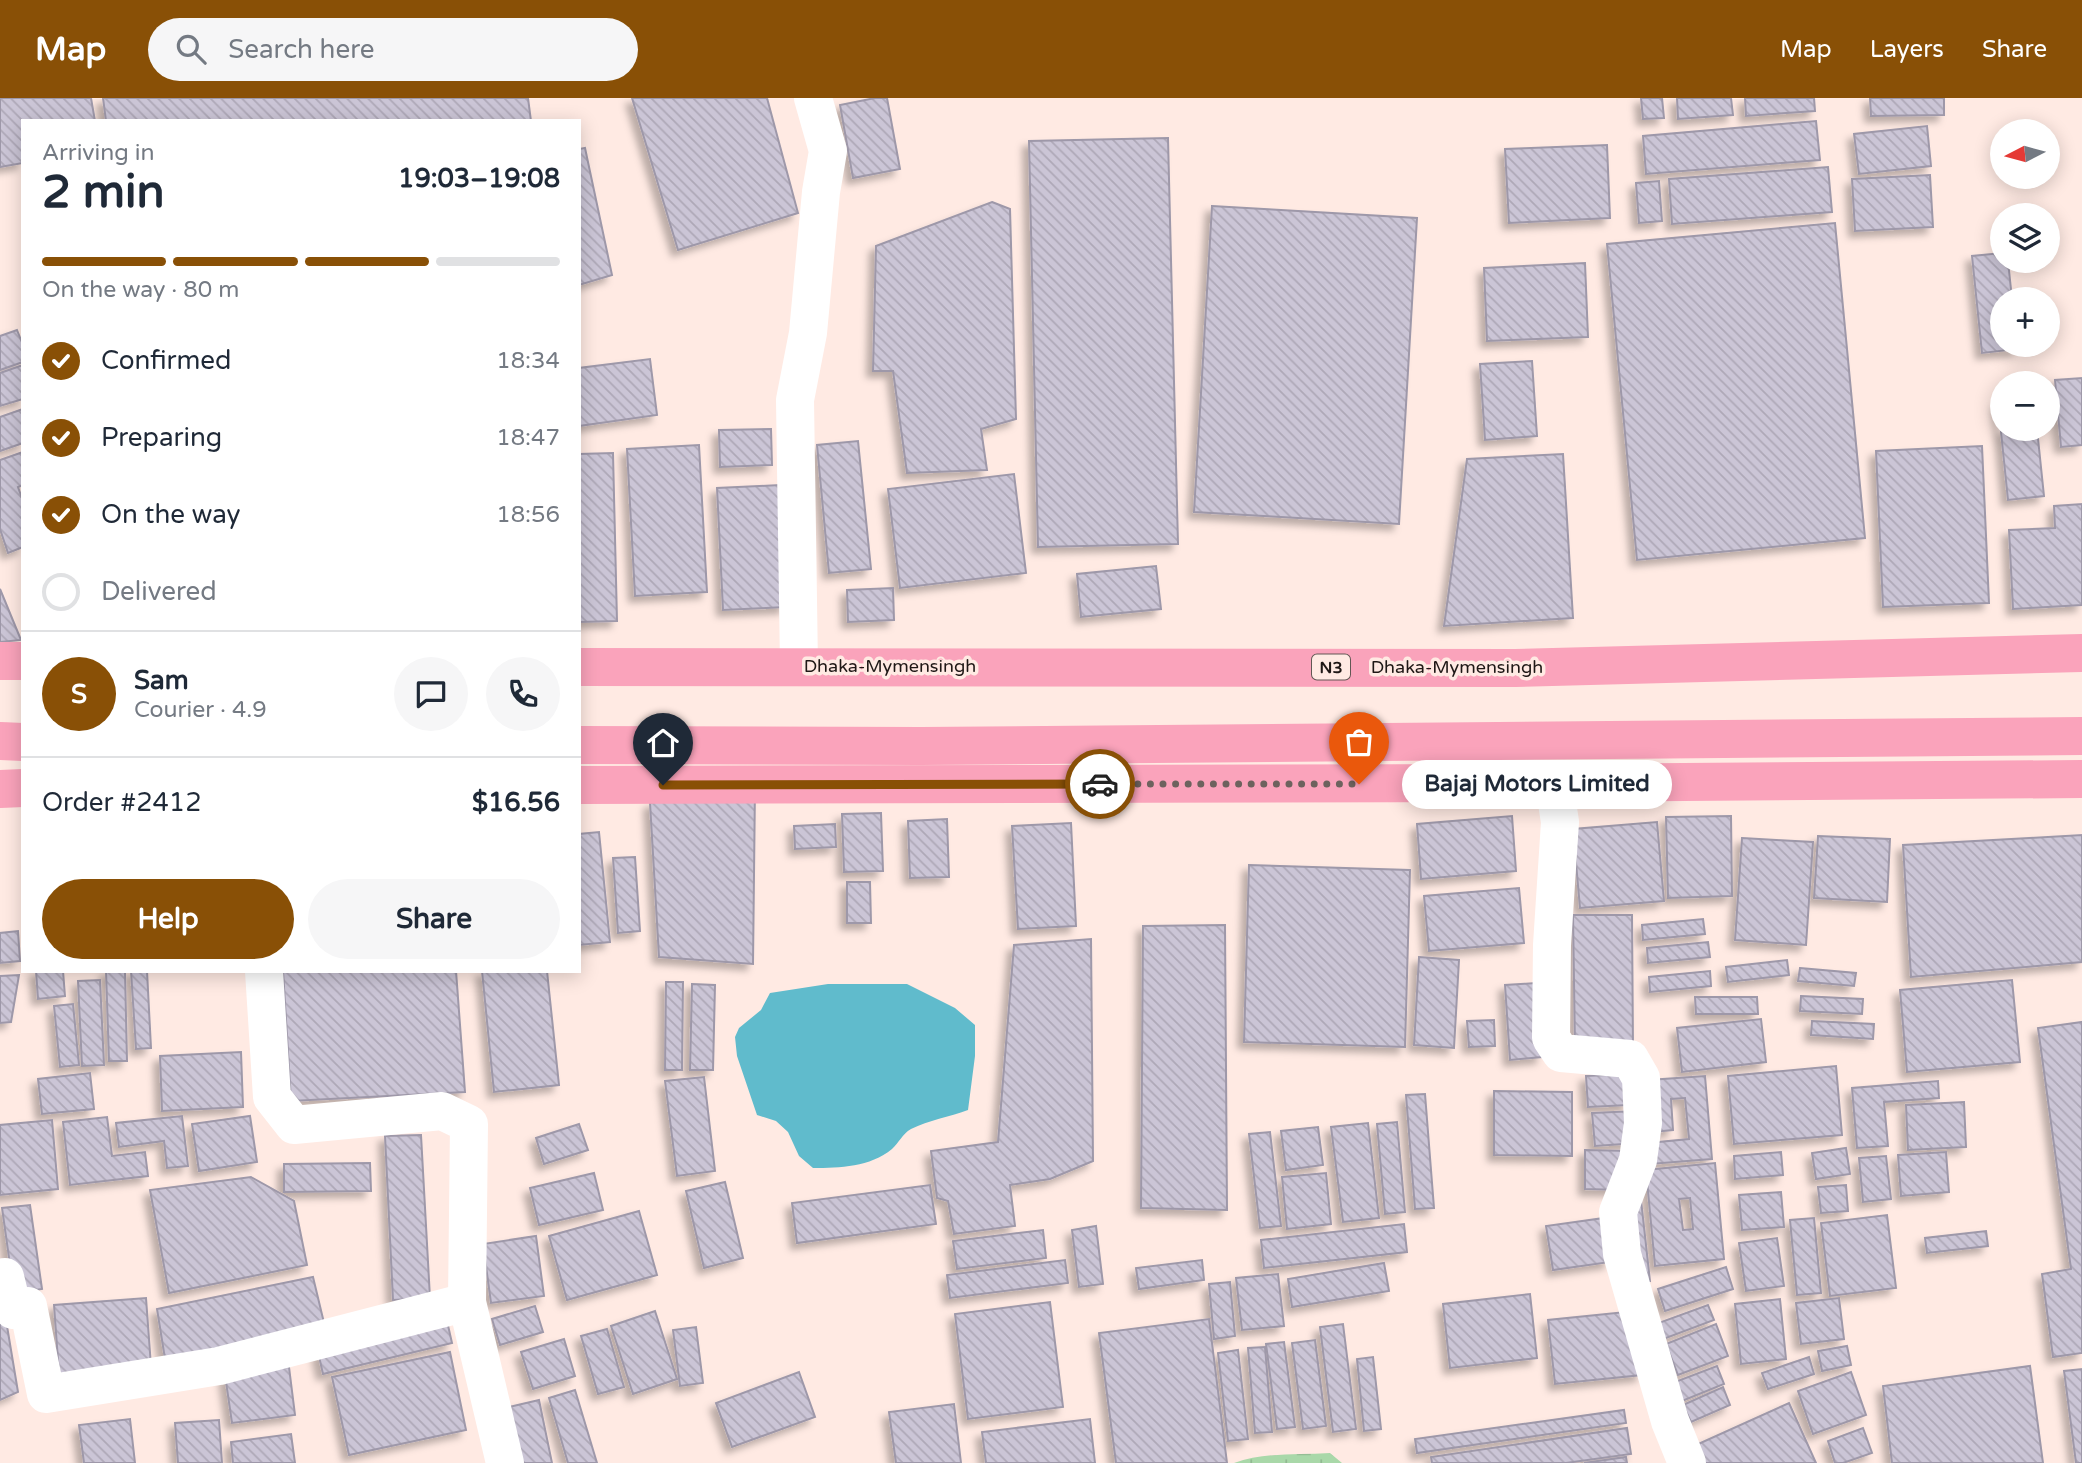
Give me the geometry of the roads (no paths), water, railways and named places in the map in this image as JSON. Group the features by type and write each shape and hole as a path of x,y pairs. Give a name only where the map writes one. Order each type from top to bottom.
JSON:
{"highway":[{"name":"Dhaka-Mymensingh","path":"581,667 1515,668 2082,653"},
{"path":"0,661 21,661"},
{"path":"581,745 921,746 2082,736"},
{"path":"0,741 21,741"},
{"path":"581,785 2082,779"},
{"path":"0,789 21,788"}],"street":[{"path":"800,666 795,400 808,333 821,192 828,151 814,98"},
{"path":"1555,783 1560,822 1552,945 1551,1038 1561,1053 1630,1059 1642,1078 1643,1123 1638,1160 1618,1212 1622,1254 1670,1421 1687,1463"},
{"path":"264,973 272,1097 294,1125 442,1111 469,1124 467,1303 505,1463"},
{"path":"0,1278 5,1278 13,1310 28,1306 46,1394 219,1366 467,1303"}],"water":[{"path":"828,984 907,984 955,1008 975,1025 975,1056 968,1110 911,1129 892,1149 864,1163 813,1168 799,1156 788,1132 776,1121 757,1115 737,1056 735,1037 739,1028 761,1010 770,993"}],"place":[{"name":"Bajaj Motors Limited","path":"1359,784"}]}
